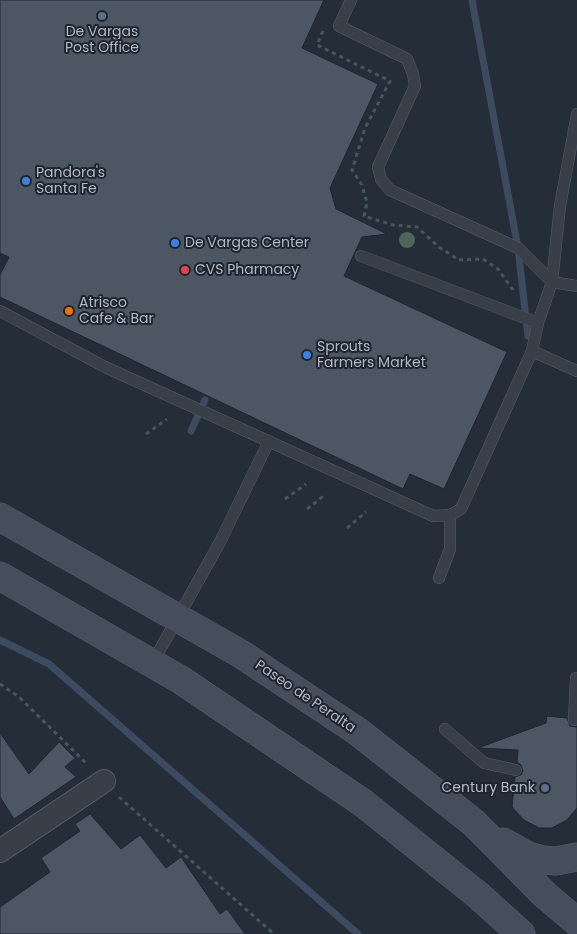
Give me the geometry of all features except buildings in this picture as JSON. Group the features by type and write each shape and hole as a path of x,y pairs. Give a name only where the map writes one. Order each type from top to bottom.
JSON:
{"main road":[{"name":"Paseo de Peralta","path":"0,517 178,618 296,689 357,731 474,823 545,895 577,922"},
{"path":"0,576 153,662 221,705 363,803 479,896 521,934"},
{"path":"474,823 528,856 556,861 577,857"}],"street":[{"path":"0,852 104,781"}],"lane":[{"path":"352,0 338,26 407,59 415,86 378,167 381,178 390,190 518,248 552,282 577,286"},
{"path":"0,311 105,367 433,516 450,515 461,509 532,351 538,322 552,282 572,170 577,114"},
{"path":"361,256 538,322"},
{"path":"532,351 577,372"},
{"path":"153,662 220,542 269,441"},
{"path":"439,578 450,549 450,515"},
{"path":"574,720 576,678"},
{"path":"445,729 484,763 516,770"}],"path":[{"path":"146,434 167,420"},
{"path":"285,499 306,484"},
{"path":"306,509 326,494"},
{"path":"347,528 366,512"},
{"path":"0,684 20,697 91,768 97,770 104,781 274,934"}],"waterway":[{"path":"472,0 518,248 528,336"},
{"path":"191,431 205,400"},
{"path":"0,640 49,664 358,934"}],"place":[{"name":"De Vargas Post Office","path":"102,16"},
{"name":"Pandora's Santa Fe","path":"26,181"},
{"name":"De Vargas Center","path":"175,243"},
{"name":"CVS Pharmacy","path":"185,270"},
{"name":"Atrisco Cafe & Bar","path":"69,311"},
{"name":"Sprouts Farmers Market","path":"307,355"},
{"name":"Century Bank","path":"545,788"}]}
